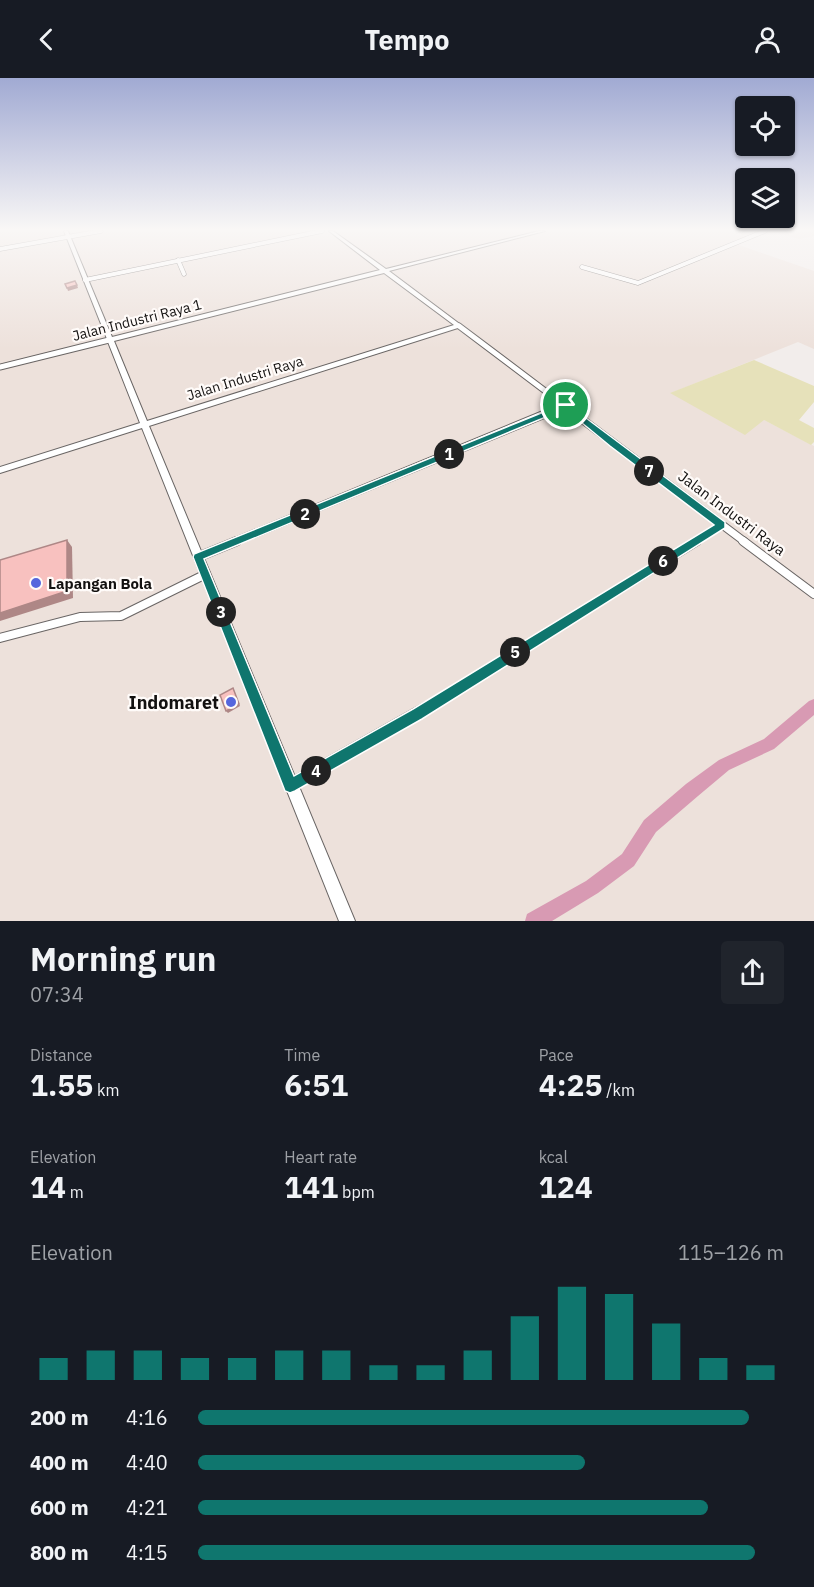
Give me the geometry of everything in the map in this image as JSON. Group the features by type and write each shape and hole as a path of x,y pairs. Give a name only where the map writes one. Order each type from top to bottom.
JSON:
{"street":[{"path":"82,270 290,786 347,921"},
{"path":"86,280 133,270"},
{"path":"182,270 184,274"},
{"name":"Jalan Industri Raya 1","path":"0,367 384,270"},
{"name":"Jalan Industri Raya","path":"385,270 814,594"},
{"path":"598,270 635,283 667,270"},
{"name":"Jalan Industri Raya","path":"0,470 459,326"},
{"path":"198,557 566,405"},
{"path":"290,786 417,714 722,525"},
{"path":"0,638 80,617 121,616 206,574"}],"shaded area":[{"path":"0,270 814,271 814,349 798,342 671,393 764,420 814,446 814,921 0,921"},
{"path":"754,360 814,386 814,402 799,420 814,428 814,442 811,445 764,420 745,435 670,393"}],"building":[{"path":"75,281 77,285 67,288 65,284"},
{"name":"Lapangan Bola","path":"67,540 67,591 0,613 0,560"},
{"name":"Indomaret","path":"233,688 239,704 226,711 220,695"}],"waterway":[{"path":"534,921 592,887 628,860 650,826 692,790 724,765 769,744 814,706"}],"place":[{"name":"Lapangan Bola","path":"36,583"},
{"name":"Indomaret","path":"231,702"}],"route":[{"path":"566,405 613,444 722,525 417,714 290,786 198,557 566,405"}]}
